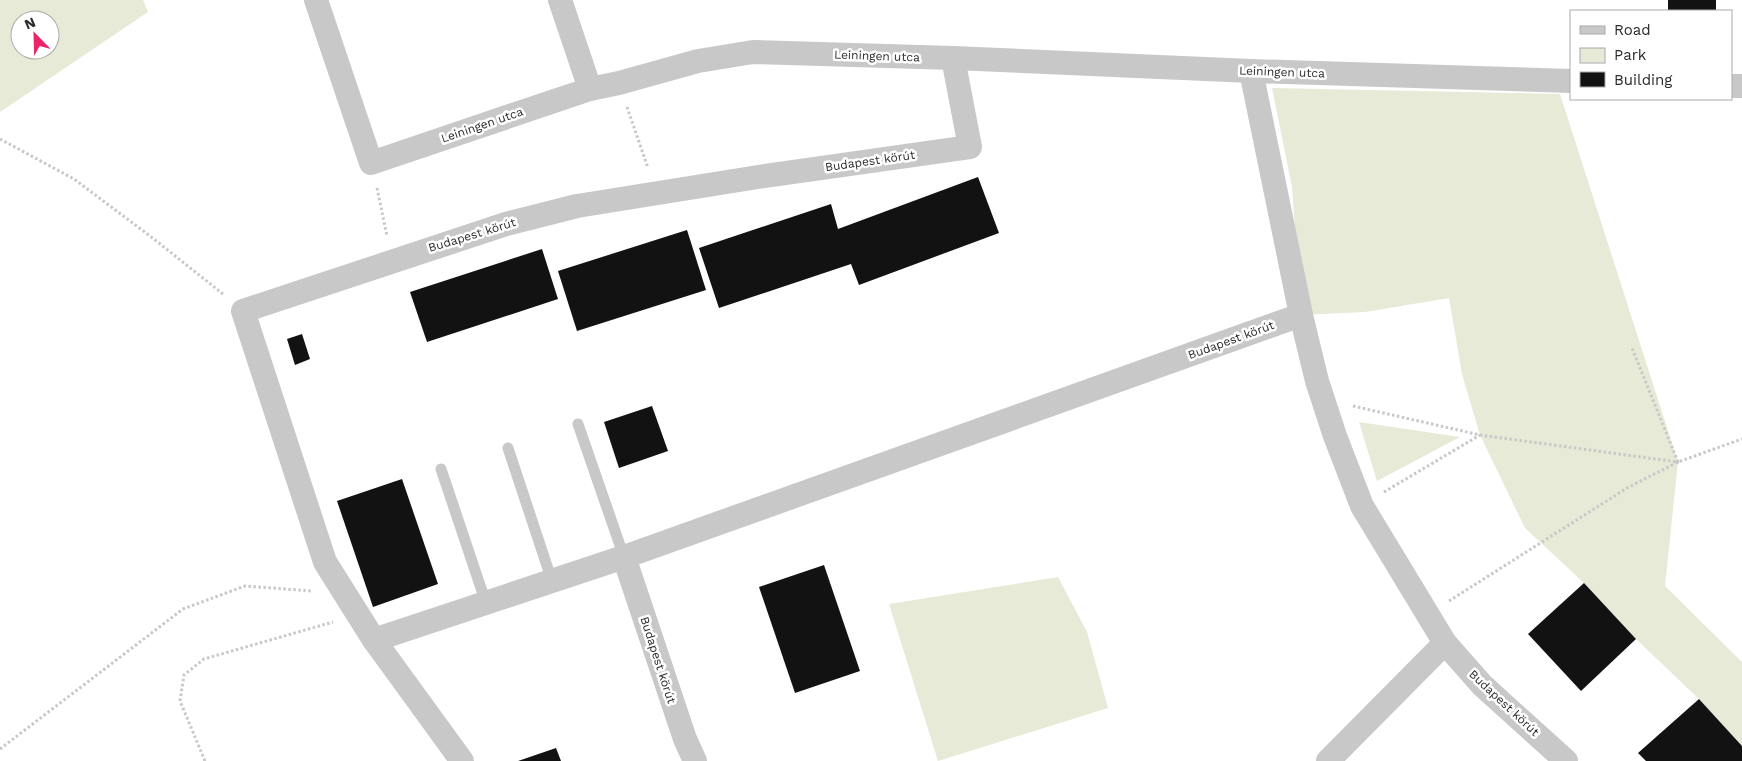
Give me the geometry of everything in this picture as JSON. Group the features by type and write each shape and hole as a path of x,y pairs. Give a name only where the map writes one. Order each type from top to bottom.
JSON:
{"street":[{"path":"316,0 371,163"},
{"path":"560,0 590,89"},
{"name":"Leiningen utca","path":"371,163 590,89 698,61 753,52 1570,81"},
{"name":"Budapest körút","path":"243,310 506,224 577,206 758,177 970,147 953,58"},
{"name":"Budapest körút","path":"1251,71 1301,315 1318,382 1334,436 1362,506 1445,643 1482,685 1566,761"},
{"path":"243,310 325,562 374,640 462,761"},
{"name":"Budapest körút","path":"374,640 624,557 1301,315"},
{"name":"Budapest körút","path":"624,557 685,739 695,761"},
{"path":"1328,761 1445,643"}],"lane":[{"path":"578,424 624,557"},
{"path":"508,448 552,581"},
{"path":"441,469 486,603"}],"path":[{"path":"619,83 656,194"},
{"path":"0,139 74,179 150,236 243,310"},
{"path":"371,163 392,260"},
{"path":"1632,348 1678,462"},
{"path":"1318,382 1356,408 1480,435 1678,462"},
{"path":"1362,506 1480,435"},
{"path":"1428,615 1627,488 1678,462 1742,439"},
{"path":"0,749 183,609 245,586 346,594"},
{"path":"205,761 180,701 184,676 204,659 358,615"}],"green space":[{"path":"0,0 143,0 148,12 0,112"},
{"path":"1272,88 1560,94 1678,462 1665,586 1742,662 1742,746 1699,699 1636,639 1584,583 1525,528 1480,435 1462,374 1449,298 1365,312 1301,315 1292,187"},
{"path":"1359,422 1460,437 1377,481"},
{"path":"1058,577 1087,632 1108,708 938,761 889,604"}],"building":[{"path":"1668,0 1716,0 1716,10 1668,10"},
{"path":"978,177 999,233 859,285 851,264 719,308 699,248 831,204 838,229"},
{"path":"687,230 706,290 577,331 558,271"},
{"path":"542,249 558,299 427,342 410,292"},
{"path":"302,334 310,359 295,365 287,339"},
{"path":"652,406 668,451 619,468 604,422"},
{"path":"402,479 438,584 373,607 337,501"},
{"path":"824,565 860,671 795,693 759,587"},
{"path":"1584,583 1636,639 1581,691 1528,634"},
{"path":"1699,699 1742,746 1742,761 1646,761 1638,753"},
{"path":"556,748 561,761 518,761"}]}
